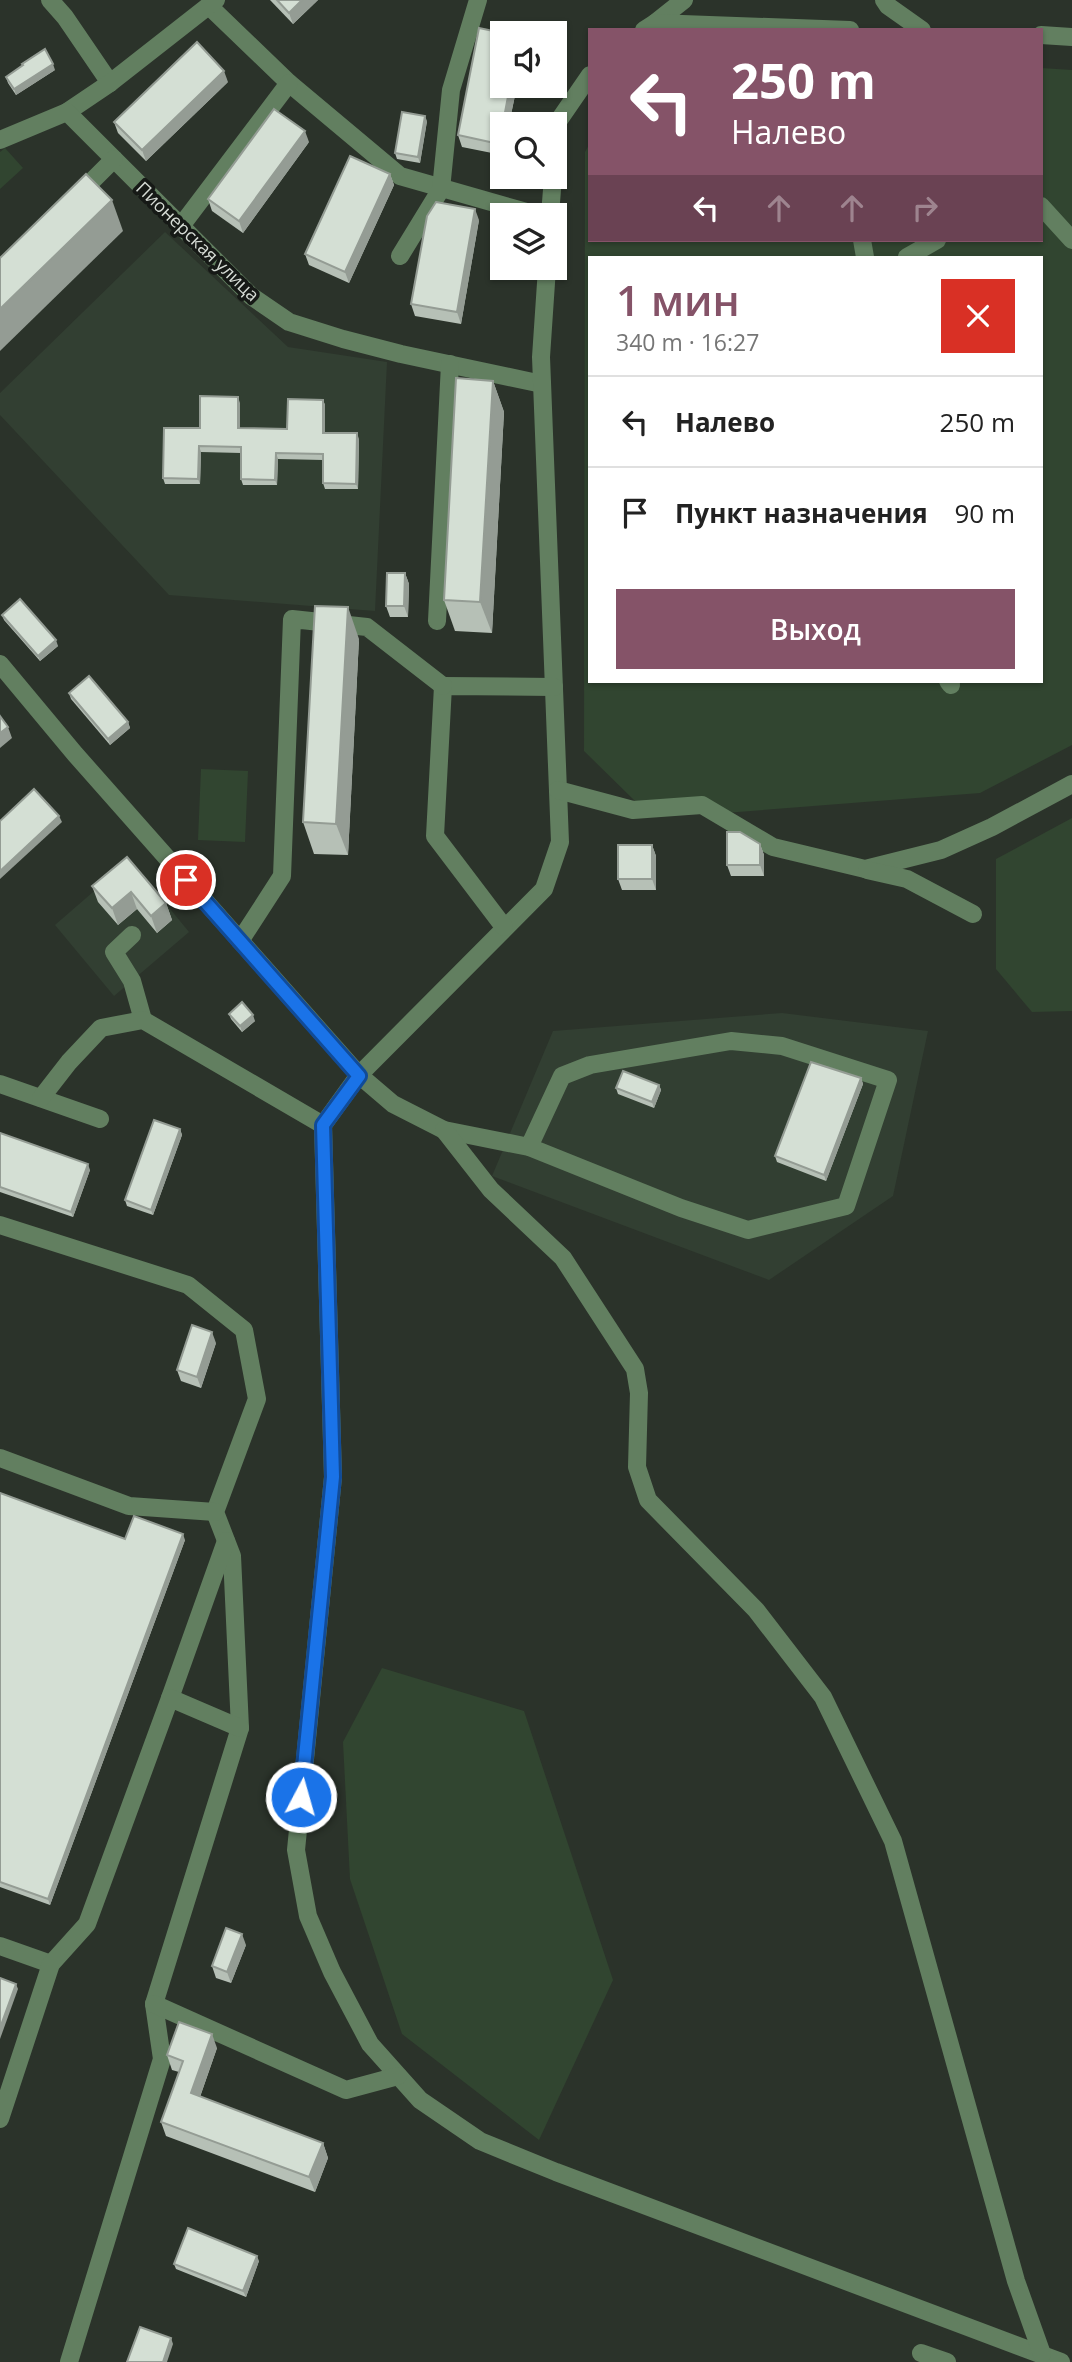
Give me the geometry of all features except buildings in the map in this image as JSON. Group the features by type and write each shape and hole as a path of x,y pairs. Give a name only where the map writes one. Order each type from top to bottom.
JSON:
{"street":[{"path":"50,0 65,17 110,83"},
{"path":"400,257 441,189 451,90 478,0"},
{"path":"649,26 684,0"},
{"path":"884,0 888,6 919,28"},
{"path":"0,140 67,112 110,83 213,3 289,83 400,177 493,203"},
{"path":"649,26 771,28"},
{"path":"1043,35 1072,37"},
{"path":"565,112 588,78"},
{"path":"181,226 289,83"},
{"name":"Пионерская улица","path":"67,112 251,296 289,322 343,339 542,384"},
{"path":"67,205 114,159"},
{"path":"1043,208 1072,240"},
{"path":"908,256 933,242"},
{"path":"546,280 541,357 560,842 544,889 359,1076 323,1125 333,1477 296,1850 308,1916 332,1972 370,2044 421,2100 480,2141 660,2212 1061,2362"},
{"path":"437,621 450,364"},
{"path":"240,941 282,876 292,619 367,627 443,686 554,687"},
{"path":"0,664 75,754 359,1076 393,1104 444,1130 529,1147 681,1208 748,1230 846,1206 888,1080 782,1046 732,1041 590,1065 562,1076 529,1147"},
{"path":"443,686 435,836 504,927"},
{"path":"864,869 941,850 992,827 1072,784"},
{"path":"558,790 633,810 702,805 773,847 907,879 973,914"},
{"path":"132,935 114,952 132,981 143,1020"},
{"path":"41,1098 69,1062 101,1028 143,1020 323,1125"},
{"path":"0,1084 100,1118"},
{"path":"444,1130 491,1190 563,1258 635,1369 639,1393 637,1467 648,1500 756,1610 823,1697 893,1840 1016,2281 1042,2354"},
{"path":"0,1225 188,1284 244,1329 257,1399 215,1512 232,1556 240,1728 155,2004 162,2059 69,2362"},
{"path":"0,1458 129,1506 215,1512"},
{"path":"0,2119 51,1964 87,1924 226,1541"},
{"path":"170,1698 240,1728"},
{"path":"0,1946 51,1964"},
{"path":"155,2004 346,2090 398,2076"},
{"path":"921,2353 947,2362"}],"shaded area":[{"path":"1043,68 1072,70 1072,745 980,793 712,814 636,802 584,751 585,152 588,147 588,242 1043,242"},
{"path":"5,148 23,168 0,189 0,152"},
{"path":"165,232 288,347 387,362 375,611 169,595 0,415 0,393"},
{"path":"201,769 248,771 245,842 198,840"},
{"path":"1072,818 1072,1011 1032,1012 996,969 996,859"},
{"path":"130,860 189,932 114,996 55,925"},
{"path":"782,1013 928,1031 893,1196 769,1280 492,1176 553,1031"},
{"path":"382,1668 524,1711 613,1980 539,2140 402,2034 350,1879 343,1742"}],"route":[{"path":"186,880 359,1076 323,1125 333,1477 301,1797"}]}
